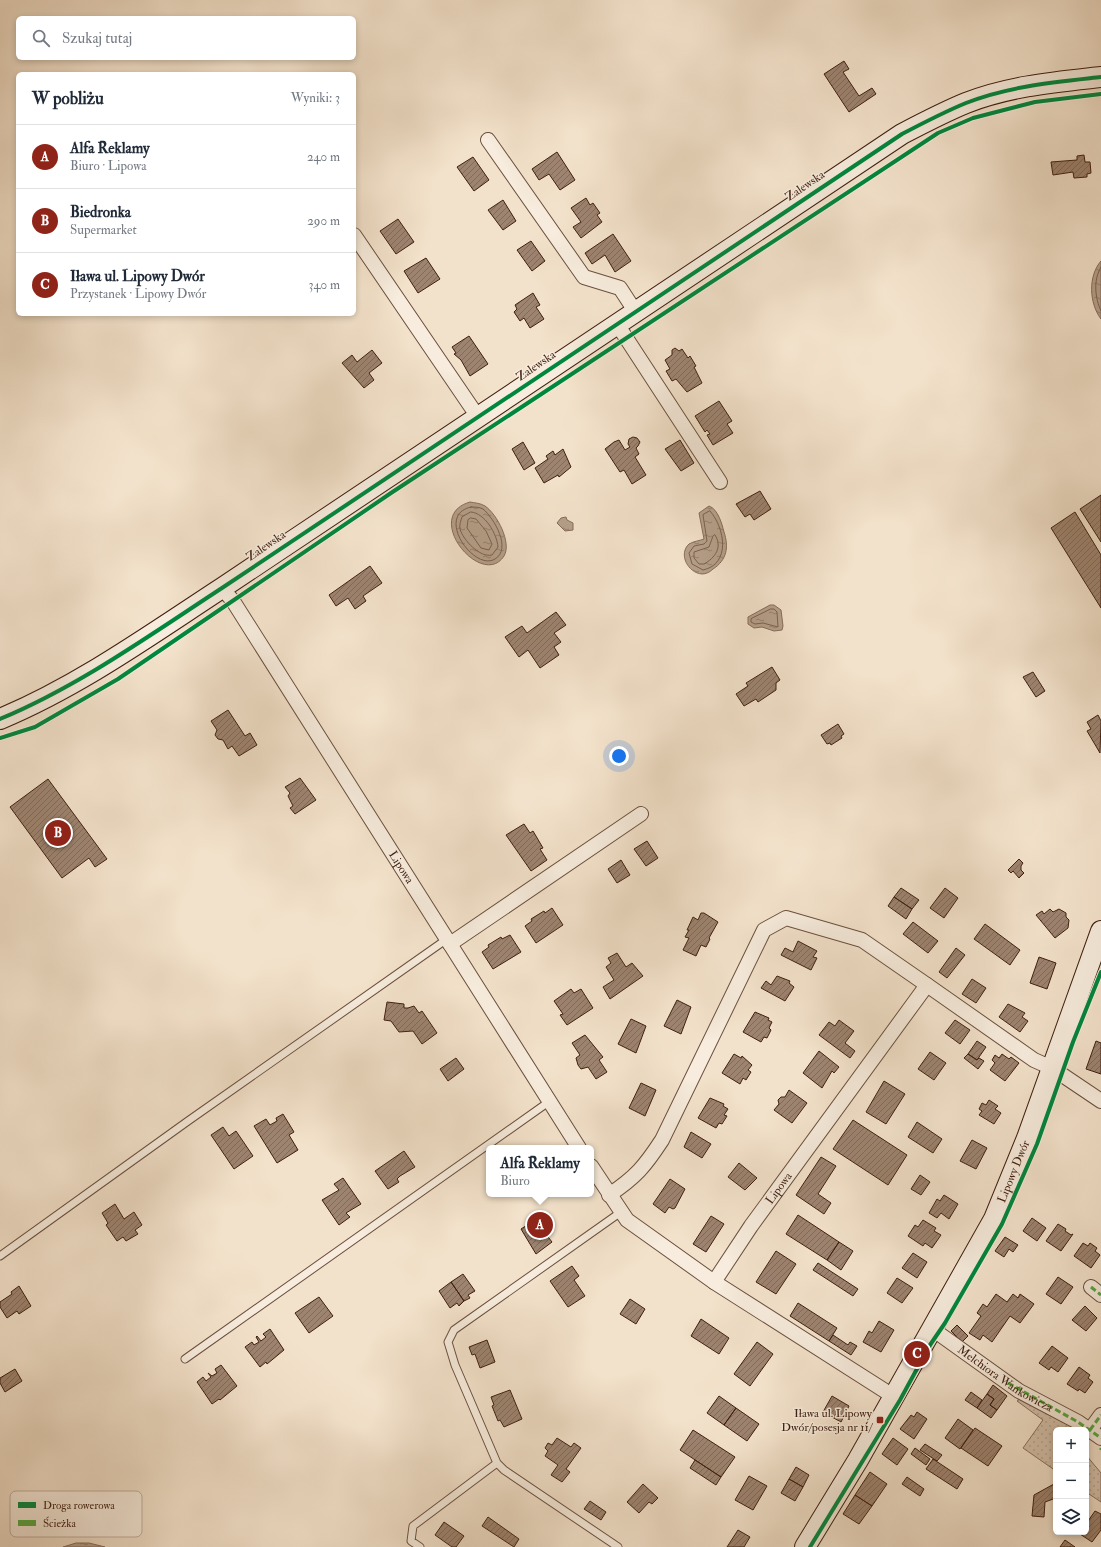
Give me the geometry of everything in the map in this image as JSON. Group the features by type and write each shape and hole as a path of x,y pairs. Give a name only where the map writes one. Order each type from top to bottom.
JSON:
{"street":[{"name":"Zalewska","path":"0,719 46,698 80,678 222,588 902,134 934,117 966,103 1002,92 1038,85 1101,77"},
{"path":"488,140 584,277 620,288 635,311"},
{"path":"356,239 478,417"},
{"path":"617,324 720,482"},
{"name":"Lipowa","path":"222,588 233,601 578,1145"},
{"path":"449,942 641,814"},
{"path":"609,1195 623,1186 644,1168 662,1140 764,930 786,918 862,940 1034,1060 1052,1068 1101,1102"},
{"name":"Lipowy Dwór","path":"805,1547 858,1460 931,1328 994,1219 1013,1173 1100,934"},
{"name":"Lipowa","path":"714,1282 756,1220 928,985"},
{"path":"594,1171 626,1220 714,1282 893,1396"},
{"name":"Melchiora Wańkowicza","path":"931,1328 1019,1391 1078,1422 1096,1434"},
{"path":"1096,1434 1101,1415"}],"lane":[{"path":"0,1256 188,1120 449,942"},
{"path":"488,1145 550,1101"},
{"path":"185,1359 486,1146"},
{"path":"618,1547 504,1470 497,1463 455,1365 448,1342 454,1330 621,1212"},
{"path":"420,1547 411,1541 413,1526 497,1463"}],"shaded area":[{"path":"1020,1399 1072,1427 1053,1427 1053,1469 1023,1448 1043,1420 1017,1401"},
{"path":"1089,1459 1101,1473 1101,1502 1089,1494"}],"water":[{"path":"1101,261 1101,319 1097,313 1092,298 1092,282 1097,267"},
{"path":"470,502 485,506 490,510 502,529 505,537 506,550 504,556 494,564 483,564 471,558 460,547 453,534 452,521 456,510"},
{"path":"709,506 715,510 722,525 726,538 726,553 718,565 709,572 702,574 697,573 689,567 684,553 689,544 704,539 699,513"},
{"path":"566,517 567,520 573,523 573,530 565,531 557,523 561,518"},
{"path":"770,605 774,605 781,610 782,630 774,631 762,627 754,628 748,624 748,617"},
{"path":"76,1543 89,1543 105,1547 63,1547"}],"building":[{"path":"844,61 849,69 843,72 859,96 872,88 876,94 849,112 824,74"},
{"path":"557,152 575,180 560,190 549,174 539,180 532,169"},
{"path":"1084,155 1085,162 1090,162 1091,173 1087,174 1087,177 1074,178 1073,172 1053,175 1051,162 1077,160 1077,156"},
{"path":"473,157 489,180 474,191 457,167"},
{"path":"586,198 590,205 593,203 600,213 597,215 602,222 581,238 573,227 581,222 571,208"},
{"path":"503,200 516,221 503,230 488,210"},
{"path":"398,219 414,242 396,254 380,231"},
{"path":"613,234 631,261 615,272 605,255 592,264 585,253"},
{"path":"531,241 545,261 532,271 517,250"},
{"path":"426,258 440,279 418,293 404,271"},
{"path":"533,293 540,305 536,307 544,319 530,328 524,318 520,321 514,312 517,309 515,305"},
{"path":"469,336 488,364 470,376 461,360 454,354 456,353 452,347"},
{"path":"675,348 679,351 682,349 688,358 690,356 696,366 694,367 702,383 687,392 676,379 672,381 666,371 670,369 665,360 672,355 672,350"},
{"path":"372,350 382,363 369,373 374,380 364,388 342,363 352,355 357,362"},
{"path":"719,401 732,421 727,424 733,433 713,445 707,435 710,434 707,430 705,432 695,416"},
{"path":"633,437 637,438 640,442 636,448 639,454 635,457 646,475 632,484 624,470 620,472 605,449 619,440 625,450 630,447 628,444 629,439"},
{"path":"680,440 694,463 681,471 665,449"},
{"path":"523,442 535,463 524,470 512,449"},
{"path":"563,449 571,467 559,477 558,475 544,483 535,468 548,459 546,456 553,451 555,455"},
{"path":"760,491 771,509 754,520 750,514 745,517 736,504"},
{"path":"1101,495 1101,542 1080,509"},
{"path":"1075,512 1101,555 1101,608 1051,528"},
{"path":"370,566 382,583 363,596 366,601 355,609 348,598 336,606 329,595"},
{"path":"556,612 566,625 554,633 561,642 554,647 559,655 540,668 528,650 519,657 505,637 522,626 527,633"},
{"path":"772,667 780,680 776,683 776,690 758,702 756,699 744,706 736,694 748,686 746,683"},
{"path":"1033,672 1045,691 1036,697 1023,677"},
{"path":"228,710 245,736 250,733 257,745 239,756 232,746 228,749 223,740 218,739 215,735 217,730 211,721"},
{"path":"1098,715 1101,721 1100,753 1087,731 1091,729 1087,722"},
{"path":"838,724 844,734 841,736 842,738 831,745 830,743 827,744 821,735"},
{"path":"300,778 316,800 295,814 290,808 293,806 288,796 290,793 285,787"},
{"path":"48,779 107,859 95,867 89,858 62,878 10,807"},
{"path":"524,824 530,833 533,831 543,848 540,849 547,860 531,871 506,835"},
{"path":"647,841 658,858 646,866 634,849"},
{"path":"1019,859 1023,863 1021,870 1024,873 1019,878 1013,871 1011,873 1008,870"},
{"path":"621,860 630,875 617,883 608,869"},
{"path":"901,888 919,900 912,909 894,897"},
{"path":"945,888 958,898 944,918 930,908"},
{"path":"894,897 912,909 906,919 888,906"},
{"path":"552,908 563,925 536,943 525,926 532,921 531,919"},
{"path":"1050,909 1053,912 1059,909 1066,913 1066,917 1069,920 1068,928 1055,938 1036,915 1042,911 1044,914"},
{"path":"701,913 704,913 718,922 706,947 701,945 696,956 683,950 689,938 685,937 693,917 698,920"},
{"path":"913,922 938,941 928,953 903,934"},
{"path":"985,924 1020,950 1010,965 974,939"},
{"path":"510,935 521,952 493,969 482,952 489,947 488,945 501,937 502,939"},
{"path":"798,941 817,951 813,957 817,958 811,970 781,955 785,948 793,952"},
{"path":"956,948 965,955 947,978 939,972"},
{"path":"617,953 626,967 632,963 643,976 610,999 603,987 614,980 606,967 611,963 608,958"},
{"path":"1039,957 1056,963 1047,989 1030,983"},
{"path":"777,976 790,981 789,983 794,987 785,1001 761,988 766,981 771,985"},
{"path":"972,979 986,988 976,1003 962,994"},
{"path":"571,989 574,993 581,989 593,1008 567,1025 560,1015 563,1014 554,1001"},
{"path":"677,1000 691,1007 681,1034 664,1026"},
{"path":"387,1002 404,1004 404,1008 414,1006 419,1013 422,1011 437,1033 422,1044 413,1031 399,1032 391,1021 384,1020"},
{"path":"1008,1004 1025,1013 1022,1017 1028,1021 1020,1032 999,1017"},
{"path":"755,1012 769,1018 768,1020 772,1022 769,1028 771,1030 767,1038 764,1037 761,1042 743,1032"},
{"path":"631,1019 646,1026 636,1053 618,1044"},
{"path":"839,1020 854,1031 845,1043 855,1051 850,1058 819,1035 829,1022 835,1026"},
{"path":"955,1020 970,1030 960,1044 945,1033"},
{"path":"585,1035 603,1057 599,1060 607,1072 596,1079 588,1067 581,1069 578,1065 576,1058 580,1055 572,1043"},
{"path":"977,1041 986,1047 977,1060 968,1054"},
{"path":"1096,1041 1101,1043 1101,1074 1086,1069"},
{"path":"819,1051 839,1067 834,1073 832,1071 822,1088 803,1073"},
{"path":"930,1052 946,1063 934,1080 918,1069"},
{"path":"734,1054 741,1058 742,1056 752,1065 748,1070 751,1072 746,1080 743,1078 740,1084 722,1073"},
{"path":"968,1054 977,1060 979,1058 984,1061 978,1069 964,1058"},
{"path":"1002,1054 1009,1059 1011,1057 1019,1063 1005,1081 990,1070 995,1063 992,1060 995,1055 999,1058"},
{"path":"456,1058 464,1069 448,1081 440,1069"},
{"path":"884,1081 905,1094 886,1124 866,1112"},
{"path":"641,1083 656,1090 645,1116 629,1108"},
{"path":"789,1090 807,1103 792,1123 774,1110 779,1104 778,1100 781,1097 785,1097"},
{"path":"710,1098 724,1104 723,1106 728,1109 724,1115 727,1116 722,1124 719,1123 716,1128 698,1118"},
{"path":"989,1100 998,1106 995,1109 1001,1113 994,1124 979,1115 982,1111 979,1109 982,1103 986,1105"},
{"path":"283,1114 294,1132 289,1135 298,1150 277,1163 254,1126 266,1119 270,1125 277,1121 276,1118"},
{"path":"853,1120 907,1155 888,1185 833,1149"},
{"path":"917,1122 942,1139 933,1153 908,1137"},
{"path":"223,1127 229,1136 236,1131 253,1156 234,1169 211,1135"},
{"path":"691,1132 711,1144 702,1158 684,1147"},
{"path":"972,1140 987,1148 976,1169 960,1161"},
{"path":"404,1151 415,1167 400,1176 397,1179 399,1182 388,1189 375,1171"},
{"path":"821,1157 836,1166 818,1194 831,1203 824,1214 796,1195"},
{"path":"739,1163 757,1178 745,1190 728,1177"},
{"path":"920,1175 930,1182 921,1195 911,1189"},
{"path":"343,1178 361,1204 346,1213 350,1217 339,1225 322,1200 339,1190 334,1184"},
{"path":"670,1179 685,1189 675,1208 673,1209 669,1207 665,1213 653,1204"},
{"path":"944,1195 958,1204 949,1219 941,1213 937,1218 929,1213 937,1199 940,1201"},
{"path":"115,1204 124,1219 134,1212 142,1225 135,1230 138,1234 126,1241 123,1237 117,1241 106,1225 108,1223 102,1213"},
{"path":"798,1215 839,1242 827,1260 786,1234"},
{"path":"711,1216 724,1224 706,1252 693,1244"},
{"path":"1032,1218 1046,1228 1037,1241 1023,1231"},
{"path":"535,1220 552,1242 536,1254 521,1229"},
{"path":"923,1220 936,1228 934,1231 941,1235 932,1248 925,1243 923,1246 908,1236 915,1225 918,1227"},
{"path":"1058,1224 1066,1229 1065,1231 1071,1235 1073,1234 1061,1251 1046,1241"},
{"path":"1005,1237 1018,1245 1013,1252 1009,1249 1004,1257 995,1251"},
{"path":"839,1242 853,1251 841,1270 827,1260"},
{"path":"1083,1243 1088,1246 1090,1243 1097,1248 1095,1251 1100,1255 1091,1268 1074,1256"},
{"path":"776,1251 796,1264 776,1294 756,1282"},
{"path":"913,1253 927,1262 917,1278 902,1268"},
{"path":"818,1263 858,1289 853,1296 813,1270"},
{"path":"572,1266 579,1276 574,1280 585,1296 568,1307 550,1281"},
{"path":"463,1274 475,1291 468,1295 470,1298 464,1301 451,1282"},
{"path":"1058,1277 1073,1287 1061,1304 1046,1294"},
{"path":"897,1278 913,1288 902,1303 887,1293"},
{"path":"451,1282 464,1301 459,1306 457,1303 450,1308 439,1291"},
{"path":"19,1286 31,1306 19,1314 17,1311 7,1318 0,1307 0,1302 12,1294 11,1292"},
{"path":"996,1294 1007,1302 1013,1294 1018,1298 1020,1294 1034,1304 1020,1323 1010,1316 992,1342 983,1335 980,1340 969,1333 981,1316 977,1313 983,1304 987,1307"},
{"path":"319,1297 333,1316 309,1333 295,1313"},
{"path":"630,1299 645,1309 636,1324 620,1314"},
{"path":"798,1303 837,1328 829,1341 790,1316"},
{"path":"1085,1306 1097,1318 1086,1331 1072,1320"},
{"path":"701,1319 729,1338 719,1354 691,1336"},
{"path":"879,1321 894,1330 881,1352 863,1342 869,1331 872,1333"},
{"path":"957,1325 968,1336 962,1342 951,1331"},
{"path":"270,1329 284,1350 267,1364 266,1362 260,1367 245,1347 252,1342 254,1345 259,1342 256,1337 257,1336 261,1341 266,1337 263,1334"},
{"path":"833,1335 848,1345 850,1342 857,1346 851,1355 829,1341"},
{"path":"487,1340 495,1362 480,1368 475,1354 472,1355 469,1347"},
{"path":"757,1342 773,1354 750,1386 734,1374"},
{"path":"1052,1346 1068,1358 1058,1372 1051,1367 1049,1370 1039,1363"},
{"path":"221,1365 237,1386 220,1400 219,1399 212,1404 197,1382 203,1377 206,1381 211,1377 208,1373 212,1376 217,1373 215,1369"},
{"path":"1079,1367 1090,1375 1088,1378 1093,1382 1085,1393 1079,1389 1078,1391 1067,1384"},
{"path":"15,1369 22,1381 5,1392 0,1383 0,1378"},
{"path":"993,1385 1007,1396 997,1410 990,1405 994,1399 987,1394"},
{"path":"510,1390 522,1419 504,1427 500,1420 498,1421 492,1406 494,1405 491,1397"},
{"path":"971,1392 982,1400 977,1408 965,1400"},
{"path":"987,1394 994,1399 990,1405 997,1410 991,1418 977,1408"},
{"path":"719,1396 736,1408 724,1425 707,1413"},
{"path":"832,1396 849,1406 841,1422 823,1412"},
{"path":"736,1408 759,1424 747,1441 724,1425"},
{"path":"917,1412 927,1419 914,1439 900,1429 911,1415 914,1417"},
{"path":"958,1419 973,1430 960,1449 945,1438"},
{"path":"975,1428 1002,1446 988,1466 961,1448"},
{"path":"693,1430 735,1457 721,1477 680,1450"},
{"path":"557,1438 571,1447 574,1443 581,1448 566,1469 570,1472 562,1482 551,1475 558,1465 545,1456 548,1451 545,1448 548,1443 552,1445"},
{"path":"893,1438 908,1449 897,1465 882,1454"},
{"path":"925,1444 942,1455 937,1461 920,1450"},
{"path":"915,1448 930,1459 926,1465 911,1454"},
{"path":"933,1459 963,1479 957,1489 926,1469"},
{"path":"695,1460 721,1477 716,1485 690,1468"},
{"path":"796,1467 809,1475 803,1487 789,1479"},
{"path":"870,1472 887,1484 872,1506 855,1495"},
{"path":"749,1476 767,1486 753,1510 735,1500"},
{"path":"907,1477 924,1489 920,1496 902,1484"},
{"path":"789,1479 803,1487 795,1501 781,1493"},
{"path":"643,1484 658,1498 652,1504 649,1502 639,1513 627,1502"},
{"path":"1053,1485 1053,1499 1045,1502 1044,1517 1032,1516 1034,1495"},
{"path":"855,1495 872,1506 859,1524 843,1514"},
{"path":"590,1501 606,1512 601,1520 584,1509"},
{"path":"1095,1511 1101,1514 1101,1530 1092,1542 1082,1535 1089,1535 1089,1520"},
{"path":"488,1517 519,1539 514,1547 482,1526"},
{"path":"444,1522 464,1536 456,1547 452,1547 435,1535"},
{"path":"738,1530 750,1537 744,1547 727,1547"},
{"path":"1065,1540 1075,1547 1060,1547"}],"marked path":[{"path":"1091,1287 1101,1295"},
{"path":"1008,1383 1078,1422 1101,1438"},
{"path":"1090,1430 1101,1415"}],"cycle path":[{"path":"0,719 58,691 114,659 902,134 966,103 999,92 1101,77"},
{"path":"0,738 35,727 118,679 391,493 938,133 973,118 1035,102 1101,94"},
{"path":"810,1547 900,1400 930,1345 945,1323 1002,1224 1037,1144 1073,1042 1101,972"}],"place":[{"name":"Biedronka","path":"58,833"},
{"name":"Alfa Reklamy","path":"540,1225"},
{"name":"Iława ul. Lipowy Dwór","path":"917,1354"},
{"name":"Iława ul. Lipowy Dwór/posesja nr 11/","path":"880,1420"}]}
